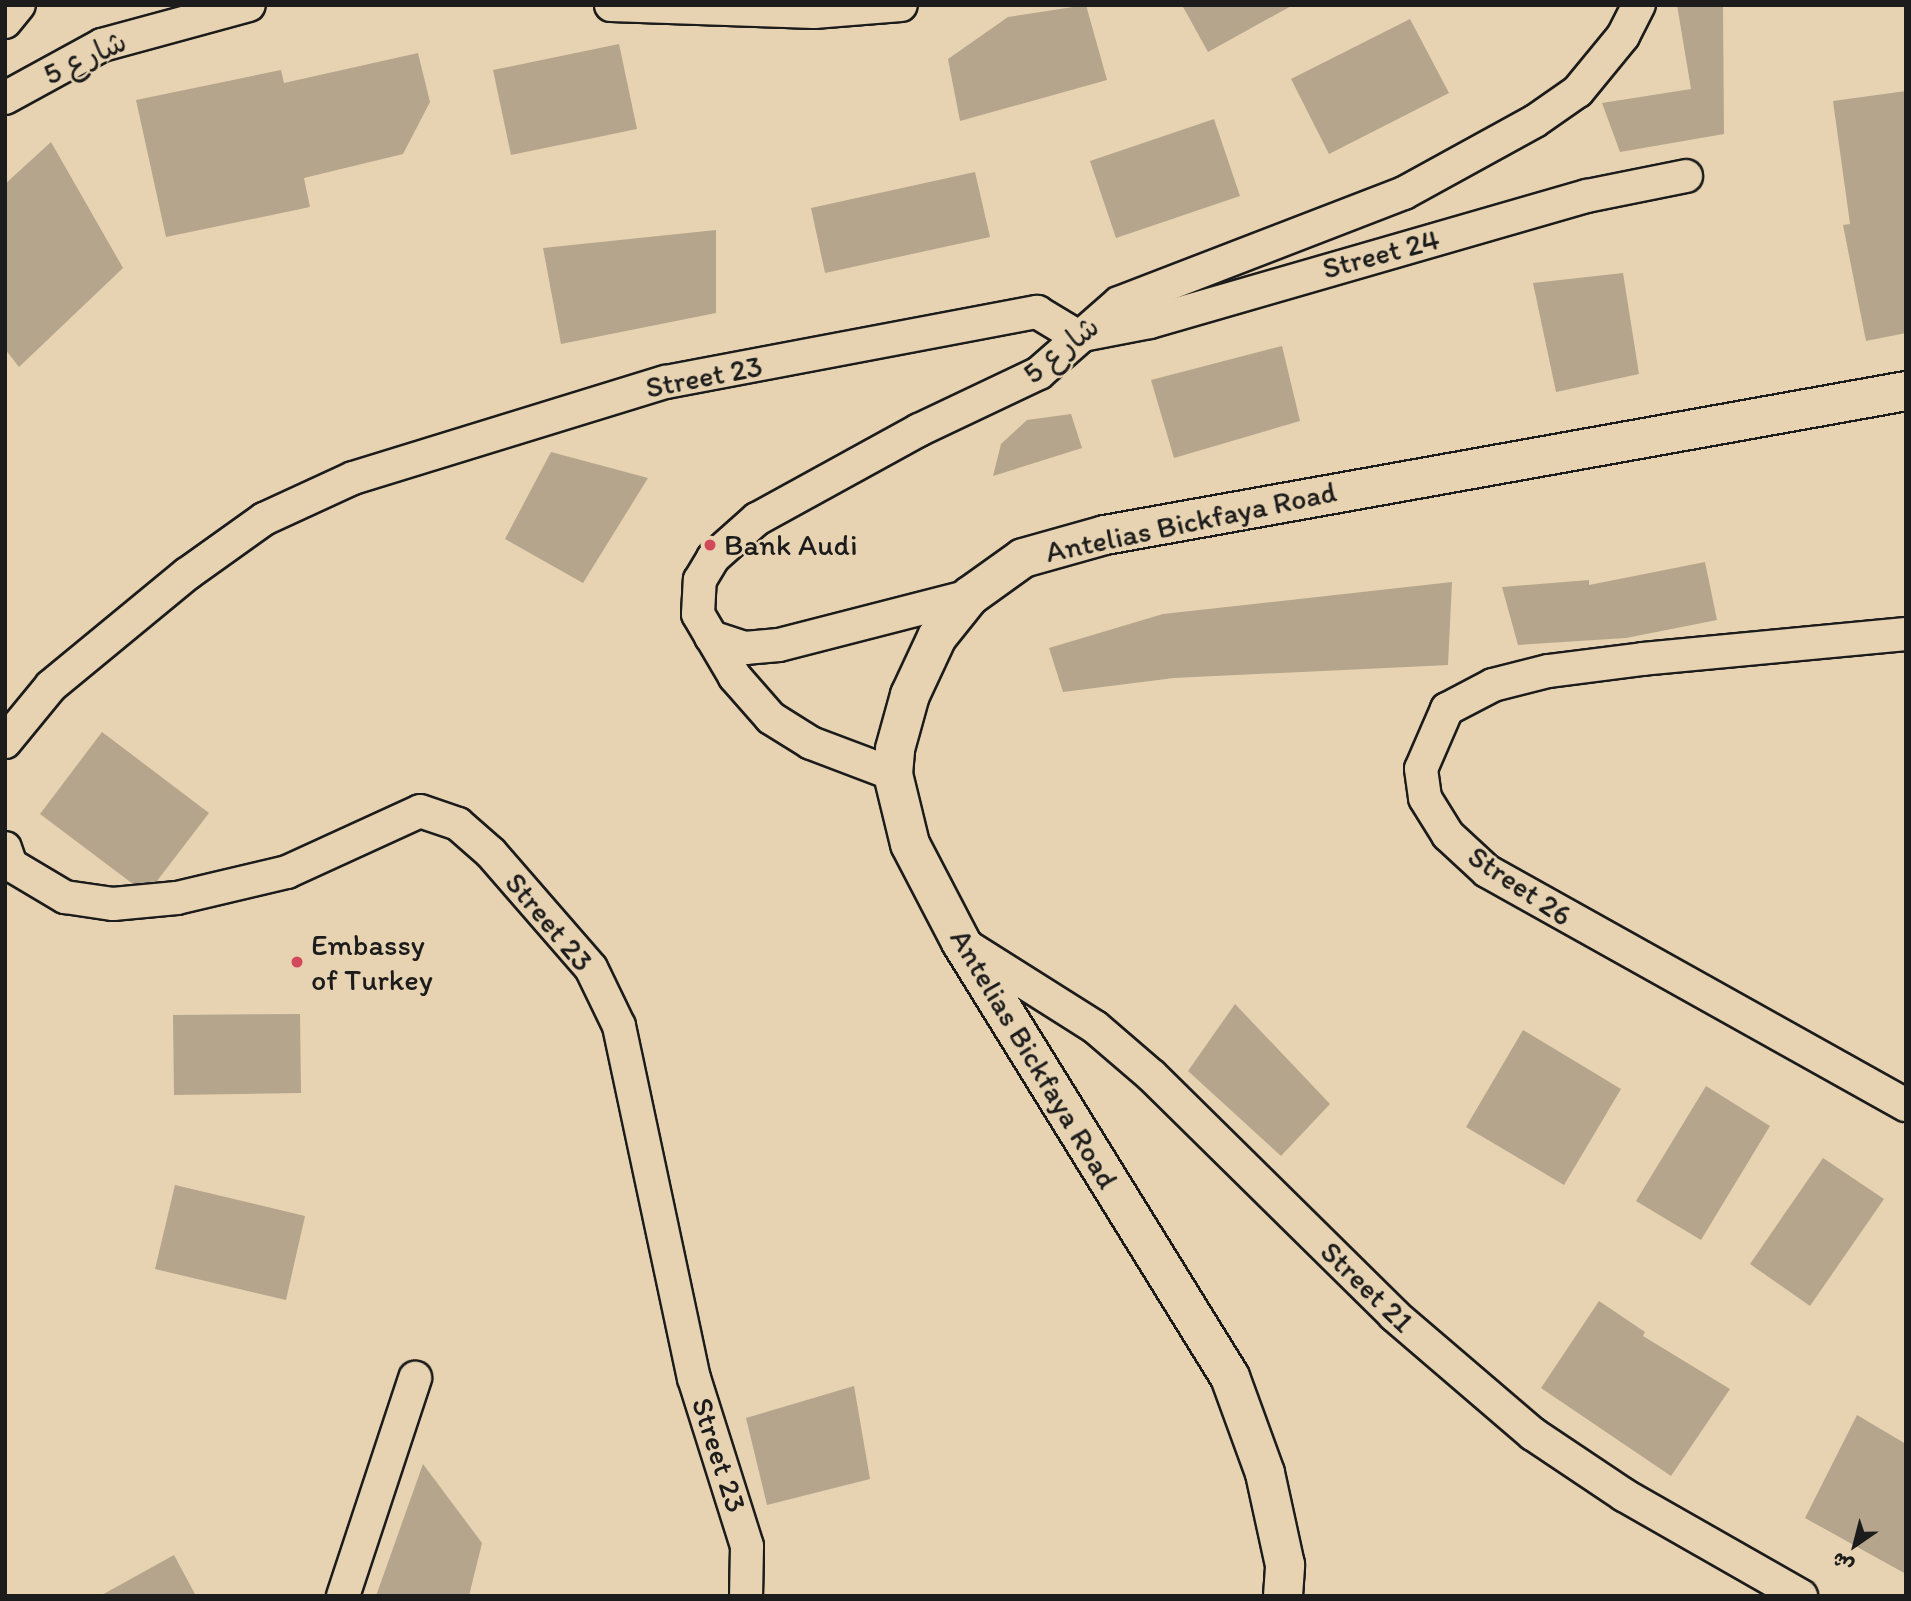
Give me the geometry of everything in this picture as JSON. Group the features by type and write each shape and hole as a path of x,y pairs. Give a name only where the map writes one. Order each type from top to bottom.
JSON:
{"highway":[{"name":"Antelias Bickfaya Road","path":"1283,1596 1285,1565 1265,1473 1230,1377 961,943 910,844 893,774 910,695 937,637 970,596 1023,558 1105,535 1906,391"}],"street":[{"path":"5,22 19,5"},
{"name":"شارع 5","path":"5,97 102,45 249,5"},
{"path":"611,5 814,12 901,5"},
{"name":"شارع 5","path":"893,774 832,754 771,718 711,638 698,614 700,580 735,537 919,430 1039,373 1077,336 1119,303 1404,193 1535,121 1578,91 1623,36 1640,5"},
{"name":"Street 24","path":"1077,336 1150,322 1225,296 1587,196 1686,176"},
{"name":"Street 23","path":"5,741 51,686 187,574 264,519 353,478 666,382 862,342 1037,312 1077,336"},
{"path":"711,638 745,648 779,645 970,596"},
{"name":"Street 26","path":"1906,634 1589,666 1493,685 1447,709 1421,769 1425,798 1448,835 1487,871 1906,1104"},
{"name":"Street 23","path":"5,848 12,864 65,897 113,904 177,898 287,872 421,811 458,824 491,853 591,968 619,1026 694,1378 747,1546 746,1596"},
{"name":"Street 21","path":"961,943 1095,1027 1152,1076 1394,1315 1533,1434 1624,1495 1801,1596"},
{"path":"343,1596 415,1378"}],"building":[{"path":"1086,5 1107,80 960,121 948,59 1008,17"},
{"path":"1182,5 1293,5 1208,52"},
{"path":"1677,5 1723,5 1724,134 1620,152 1602,103 1691,89"},
{"path":"1410,19 1449,93 1329,154 1291,79"},
{"path":"619,44 637,129 511,155 493,70"},
{"path":"418,53 430,102 403,154 304,178 310,207 166,237 136,100 281,70 284,83"},
{"path":"1906,91 1906,333 1866,341 1843,225 1850,224 1833,101"},
{"path":"1214,119 1240,196 1116,238 1090,161"},
{"path":"51,142 123,268 19,367 5,349 5,184"},
{"path":"975,172 990,237 825,273 811,208"},
{"path":"716,230 716,313 561,344 543,248"},
{"path":"1623,273 1639,374 1556,392 1533,283"},
{"path":"1282,346 1300,421 1174,458 1151,380"},
{"path":"1071,414 1082,448 993,476 1001,444 1027,420"},
{"path":"551,452 648,478 583,583 505,539"},
{"path":"1705,562 1717,620 1626,638 1518,645 1502,587 1589,580 1589,585"},
{"path":"1452,582 1448,665 1174,678 1063,692 1049,648 1163,614"},
{"path":"102,732 209,813 157,881 133,884 40,814"},
{"path":"1235,1004 1330,1104 1281,1156 1188,1071"},
{"path":"300,1014 301,1093 174,1095 173,1015"},
{"path":"1523,1030 1621,1089 1564,1185 1466,1127"},
{"path":"1706,1086 1770,1126 1701,1240 1636,1201"},
{"path":"1823,1158 1884,1199 1810,1306 1750,1264"},
{"path":"175,1185 305,1216 286,1300 155,1269"},
{"path":"1599,1301 1645,1332 1643,1336 1730,1389 1671,1476 1541,1388"},
{"path":"854,1386 870,1479 767,1505 746,1418"},
{"path":"1857,1415 1906,1444 1906,1574 1805,1518"},
{"path":"423,1464 482,1543 469,1596 376,1596"},
{"path":"174,1555 196,1596 100,1596"}],"place":[{"name":"Bank Audi","path":"710,545"},
{"name":"Embassy of Turkey","path":"297,962"}]}
